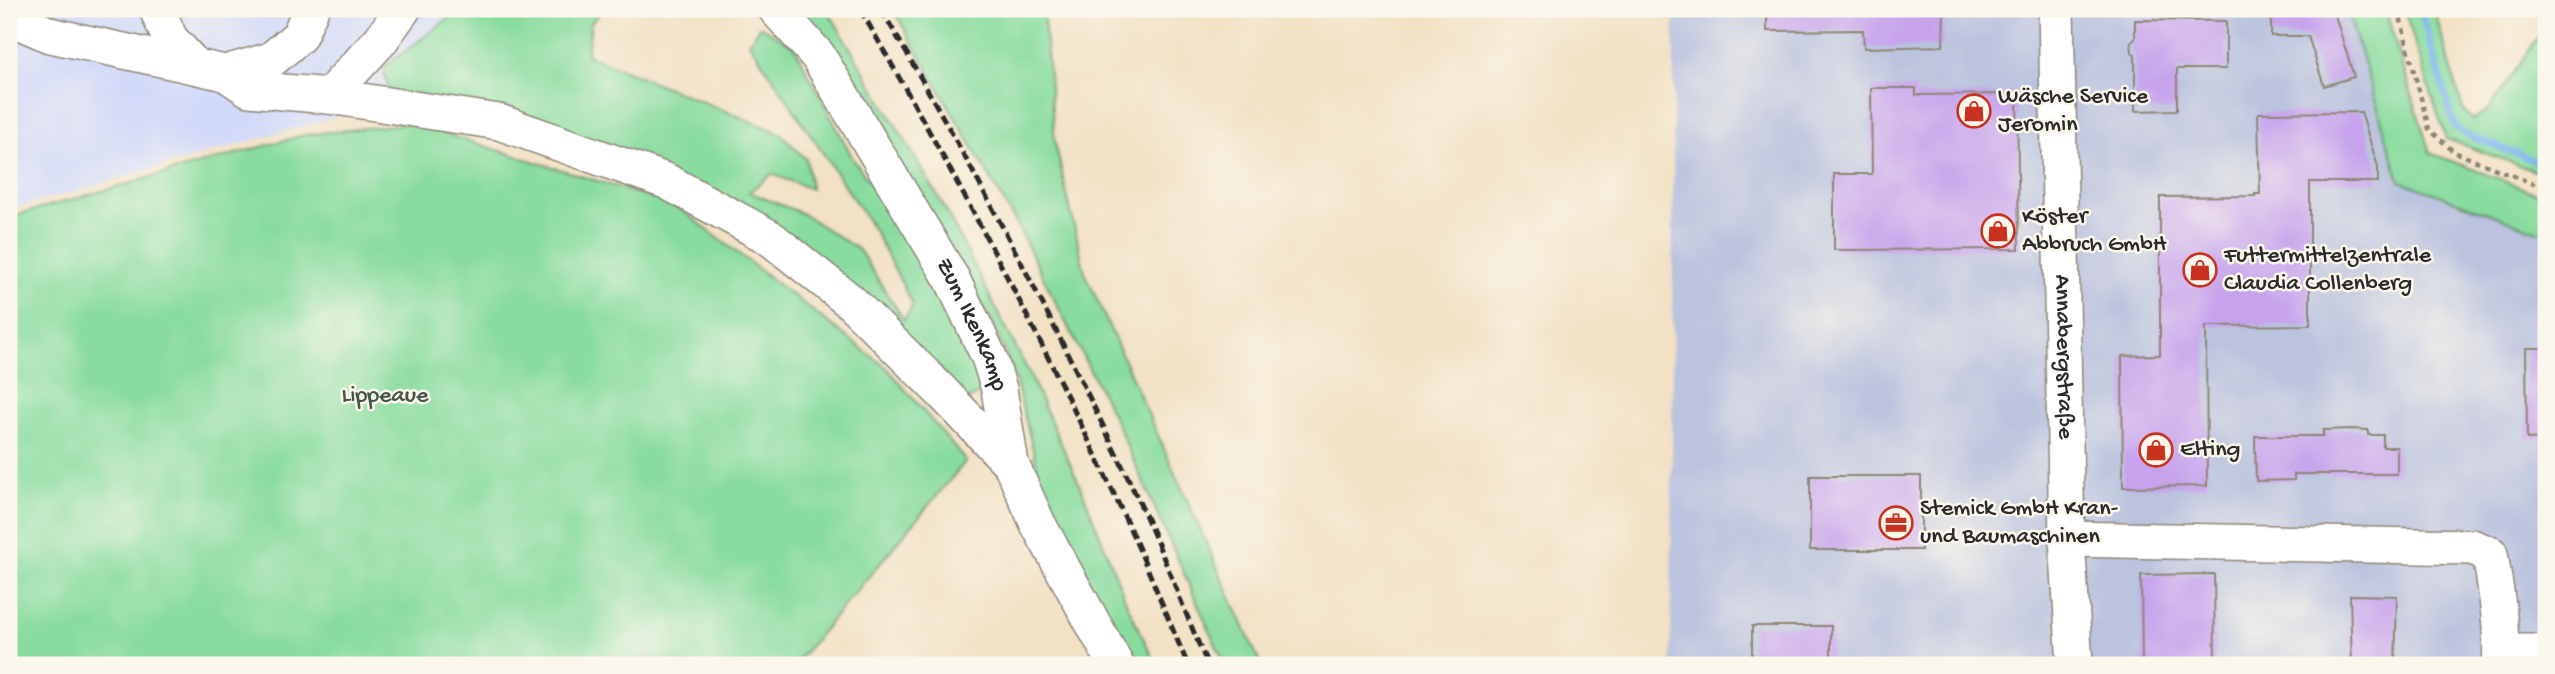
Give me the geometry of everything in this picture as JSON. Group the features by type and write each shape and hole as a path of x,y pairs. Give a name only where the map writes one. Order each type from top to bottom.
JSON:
{"street":[{"path":"157,9 170,39 210,69 249,89 329,96 499,122 666,181 718,208 769,237 851,302 1011,464"},
{"path":"9,17 50,35 210,69 271,60 299,36 312,9"},
{"path":"329,96 380,41 403,9"},
{"name":"Zum Ikenkamp","path":"776,9 818,56 952,279 989,357 999,389 1011,464 1038,524 1116,665"},
{"name":"Annabergstraße","path":"2056,9 2067,539 2075,665"},
{"path":"2067,539 2472,547 2490,554 2496,594 2500,659 2546,652"}],"path":[{"path":"2398,9 2429,129 2454,152 2546,189"}],"shaded area":[{"path":"9,9 463,9 443,86 9,210"},
{"path":"1674,9 2347,9 2400,181 2546,234 2546,665 1671,665"}],"green space":[{"path":"461,9 603,9 591,23 587,55 780,133 806,159 811,189 772,174 749,192 801,213 859,250 904,320 913,305 874,230 749,42 760,26 794,46 853,159 948,292 984,375 982,390 973,398 963,400 751,217 389,91 383,68"},
{"path":"793,9 827,9 942,203 1028,371 1082,490 1127,604 1156,665 1137,665 1082,575 1048,510 1014,374 993,322"},
{"path":"893,9 1043,9 1055,143 1085,273 1261,665 1225,665 1118,426 1016,223"},
{"path":"2347,9 2385,9 2430,153 2546,197 2546,234 2400,181"},
{"path":"2404,9 2434,9 2463,109 2472,120 2489,109 2546,26 2546,175 2446,139"},
{"name":"Lippeaue","path":"410,123 675,205 887,368 966,461 794,665 660,665 648,655 635,665 9,665 9,217 304,135"}],"building":[{"path":"1767,9 1944,9 1943,46 1864,48 1863,30 1767,31"},
{"path":"2271,9 2333,9 2354,77 2324,86 2308,36 2271,36"},
{"path":"2135,20 2226,21 2226,69 2177,69 2177,110 2135,111 2135,55 2131,42 2135,39"},
{"path":"1871,88 1916,88 1916,95 2017,94 2019,249 1834,250 1834,174 1872,174"},
{"path":"2361,112 2378,167 2378,182 2310,182 2310,325 2206,326 2207,486 2123,487 2122,356 2160,355 2160,197 2260,194 2258,113"},
{"path":"2526,348 2546,348 2546,438 2527,439"},
{"path":"2323,430 2368,430 2368,435 2383,435 2383,447 2397,447 2397,474 2294,474 2294,480 2256,481 2255,436 2323,436"},
{"path":"1810,476 1921,476 1921,550 1810,550"},
{"path":"2214,574 2215,665 2142,665 2141,575"},
{"path":"2350,595 2397,596 2395,665 2352,665"},
{"path":"1752,626 1831,626 1831,665 1752,665"}],"waterway":[{"path":"2420,9 2455,127 2465,134 2546,165"}],"railway":[{"path":"860,9 931,134 1031,324 1125,518 1188,665"},
{"path":"881,9 1018,256 1081,381 1151,528 1208,665"}],"place":[{"name":"Wäsche Service Jeromin","path":"1974,111"},
{"name":"Köster Abbruch GmbH","path":"1998,231"},
{"name":"Futtermittelzentrale Claudia Collenberg","path":"2200,270"},
{"name":"Elting","path":"2156,450"},
{"name":"Stemick GmbH Kran- und Baumaschinen","path":"1896,523"}]}
